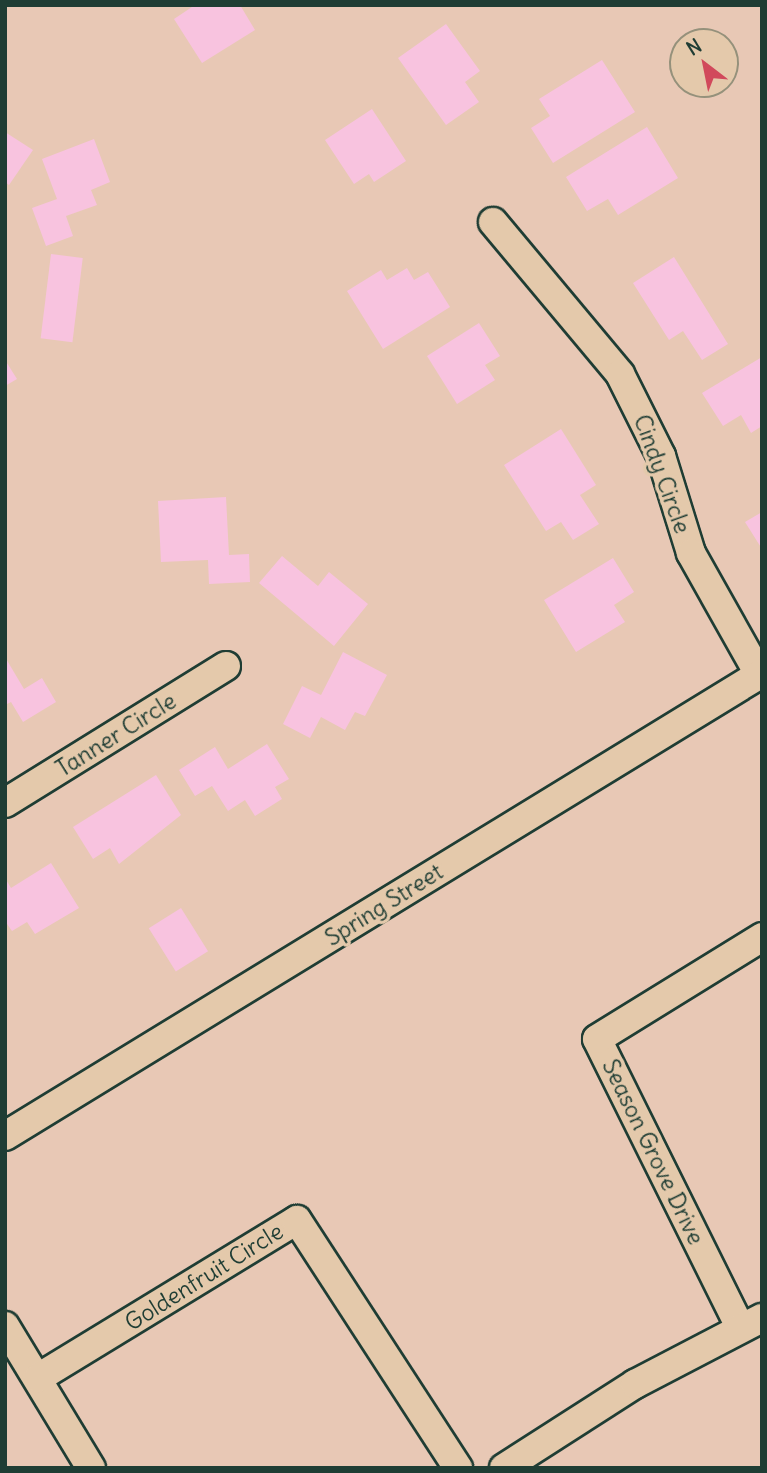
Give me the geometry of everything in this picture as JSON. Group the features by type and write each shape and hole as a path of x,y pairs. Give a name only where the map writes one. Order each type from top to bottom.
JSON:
{"street":[{"name":"Cindy Circle","path":"493,222 620,374 661,456 691,553 760,673"},
{"name":"Tanner Circle","path":"5,803 226,666"},
{"name":"Spring Street","path":"5,1136 760,673"},
{"name":"Season Grove Drive","path":"750,1322 597,1039 762,937"},
{"name":"Goldenfruit Circle","path":"38,1378 297,1220 458,1468"},
{"path":"504,1468 750,1322"},
{"path":"5,1326 91,1468"}],"building":[{"path":"195,5 240,5 255,30 202,63 174,19"},
{"path":"446,24 480,71 465,82 479,102 446,125 398,58"},
{"path":"602,60 635,112 553,163 531,128 550,116 539,99"},
{"path":"372,109 406,161 374,182 369,174 354,184 325,140"},
{"path":"647,127 678,178 618,215 608,199 587,211 566,177"},
{"path":"5,132 33,150 9,185 5,182"},
{"path":"94,139 110,182 91,190 97,205 66,216 73,236 46,246 32,208 57,199 42,159"},
{"path":"51,254 83,258 72,342 41,338"},
{"path":"674,257 728,344 702,360 683,331 669,340 633,283"},
{"path":"407,268 414,280 428,272 450,307 383,349 347,291 381,270 387,280"},
{"path":"479,323 500,356 485,365 495,380 457,404 427,356"},
{"path":"762,357 762,426 751,433 741,415 723,426 702,393"},
{"path":"5,360 17,379 5,386"},
{"path":"561,429 596,485 580,495 599,524 573,540 561,522 546,531 504,465"},
{"path":"226,497 229,555 249,554 250,582 209,584 208,560 161,562 158,501"},
{"path":"762,512 762,549 745,522"},
{"path":"282,556 318,586 329,572 368,604 334,646 259,583"},
{"path":"613,558 634,592 614,605 625,622 576,652 544,600"},
{"path":"343,652 387,675 365,716 355,712 345,730 321,717 310,738 283,724 302,686 321,695"},
{"path":"5,657 24,689 42,678 56,702 23,722 11,702 5,705"},
{"path":"267,744 289,779 275,787 282,799 255,816 245,800 228,811 212,786 195,796 179,770 215,747 228,769"},
{"path":"156,775 181,815 119,864 110,848 93,859 73,827"},
{"path":"51,863 79,908 35,934 27,922 12,931 5,921 5,878 11,888"},
{"path":"181,908 208,951 176,971 149,928"}]}
